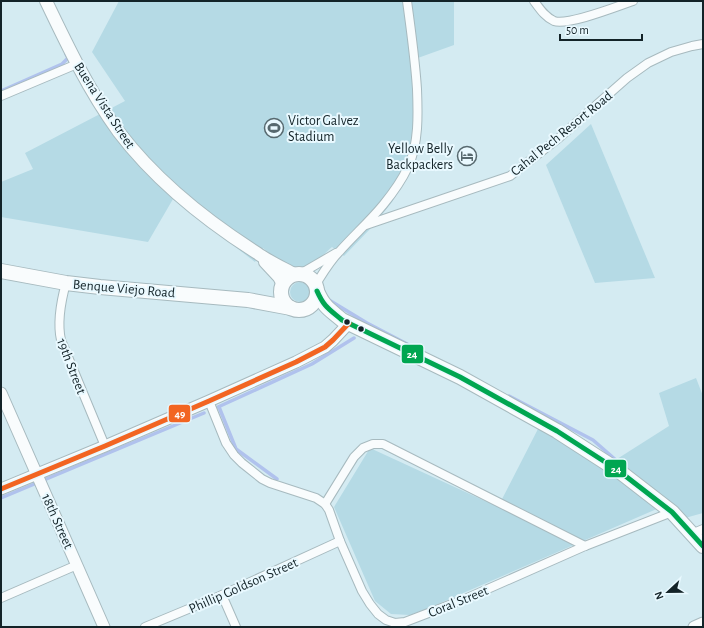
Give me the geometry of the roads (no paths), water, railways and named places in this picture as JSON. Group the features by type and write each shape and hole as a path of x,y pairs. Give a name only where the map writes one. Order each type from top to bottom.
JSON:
{"highway":[{"name":"Benque Viejo Road","path":"1,271 66,283 100,287 248,300 346,321"},
{"path":"317,288 316,299 311,306 304,309 294,309 286,304 281,294 282,286 287,278 297,274 306,275 312,279 317,288 322,302 346,321 460,377 557,432 619,471 697,531 703,546"},
{"name":"Benque Viejo Road","path":"248,300 268,294 282,286"}],"main road":[{"name":"Buena Vista Street","path":"46,1 77,64 102,107 140,158 180,198 200,214 257,254 297,274"},
{"name":"Buena Vista Street","path":"257,254 274,272 282,286"}],"street":[{"path":"297,274 338,252 366,225 384,204 400,181 408,166 417,132 418,113 415,64 407,1"},
{"path":"534,1 544,14 555,21 567,21 588,16 633,1"},
{"name":"Cahal Pech Resort Road","path":"366,225 510,176 560,137 627,78 648,63 671,52 703,44"},
{"path":"1,96 77,64"},
{"path":"317,288 338,252"},
{"name":"19th Street","path":"66,283 63,293 59,332 105,446"},
{"path":"1,489 209,401 315,352 333,340 346,321"},
{"name":"18th Street","path":"1,392 104,627"},
{"path":"209,401 226,443 234,455 262,479 270,483 316,498 325,504 354,457 363,448 373,444 383,444 585,546"},
{"name":"Coral Street","path":"325,504 329,510 340,541 362,591 378,614 386,620 395,623 405,622 465,599 585,546 672,512"},
{"name":"Phillip Goldson Street","path":"145,627 222,595 340,541"},
{"path":"1,598 77,565"},
{"path":"222,595 236,627"},
{"path":"694,627 703,623"}],"waterway":[{"path":"1,91 62,64 68,58 66,54"},
{"path":"329,300 367,323 409,345"},
{"path":"218,407 312,364 354,338"},
{"path":"509,396 593,440 625,468"},
{"path":"219,407 236,449 277,479"},
{"path":"1,498 204,413"}],"place":[{"name":"Victor Galvez Stadium","path":"274,128"},
{"name":"Yellow Belly Backpackers","path":"467,156"}]}
